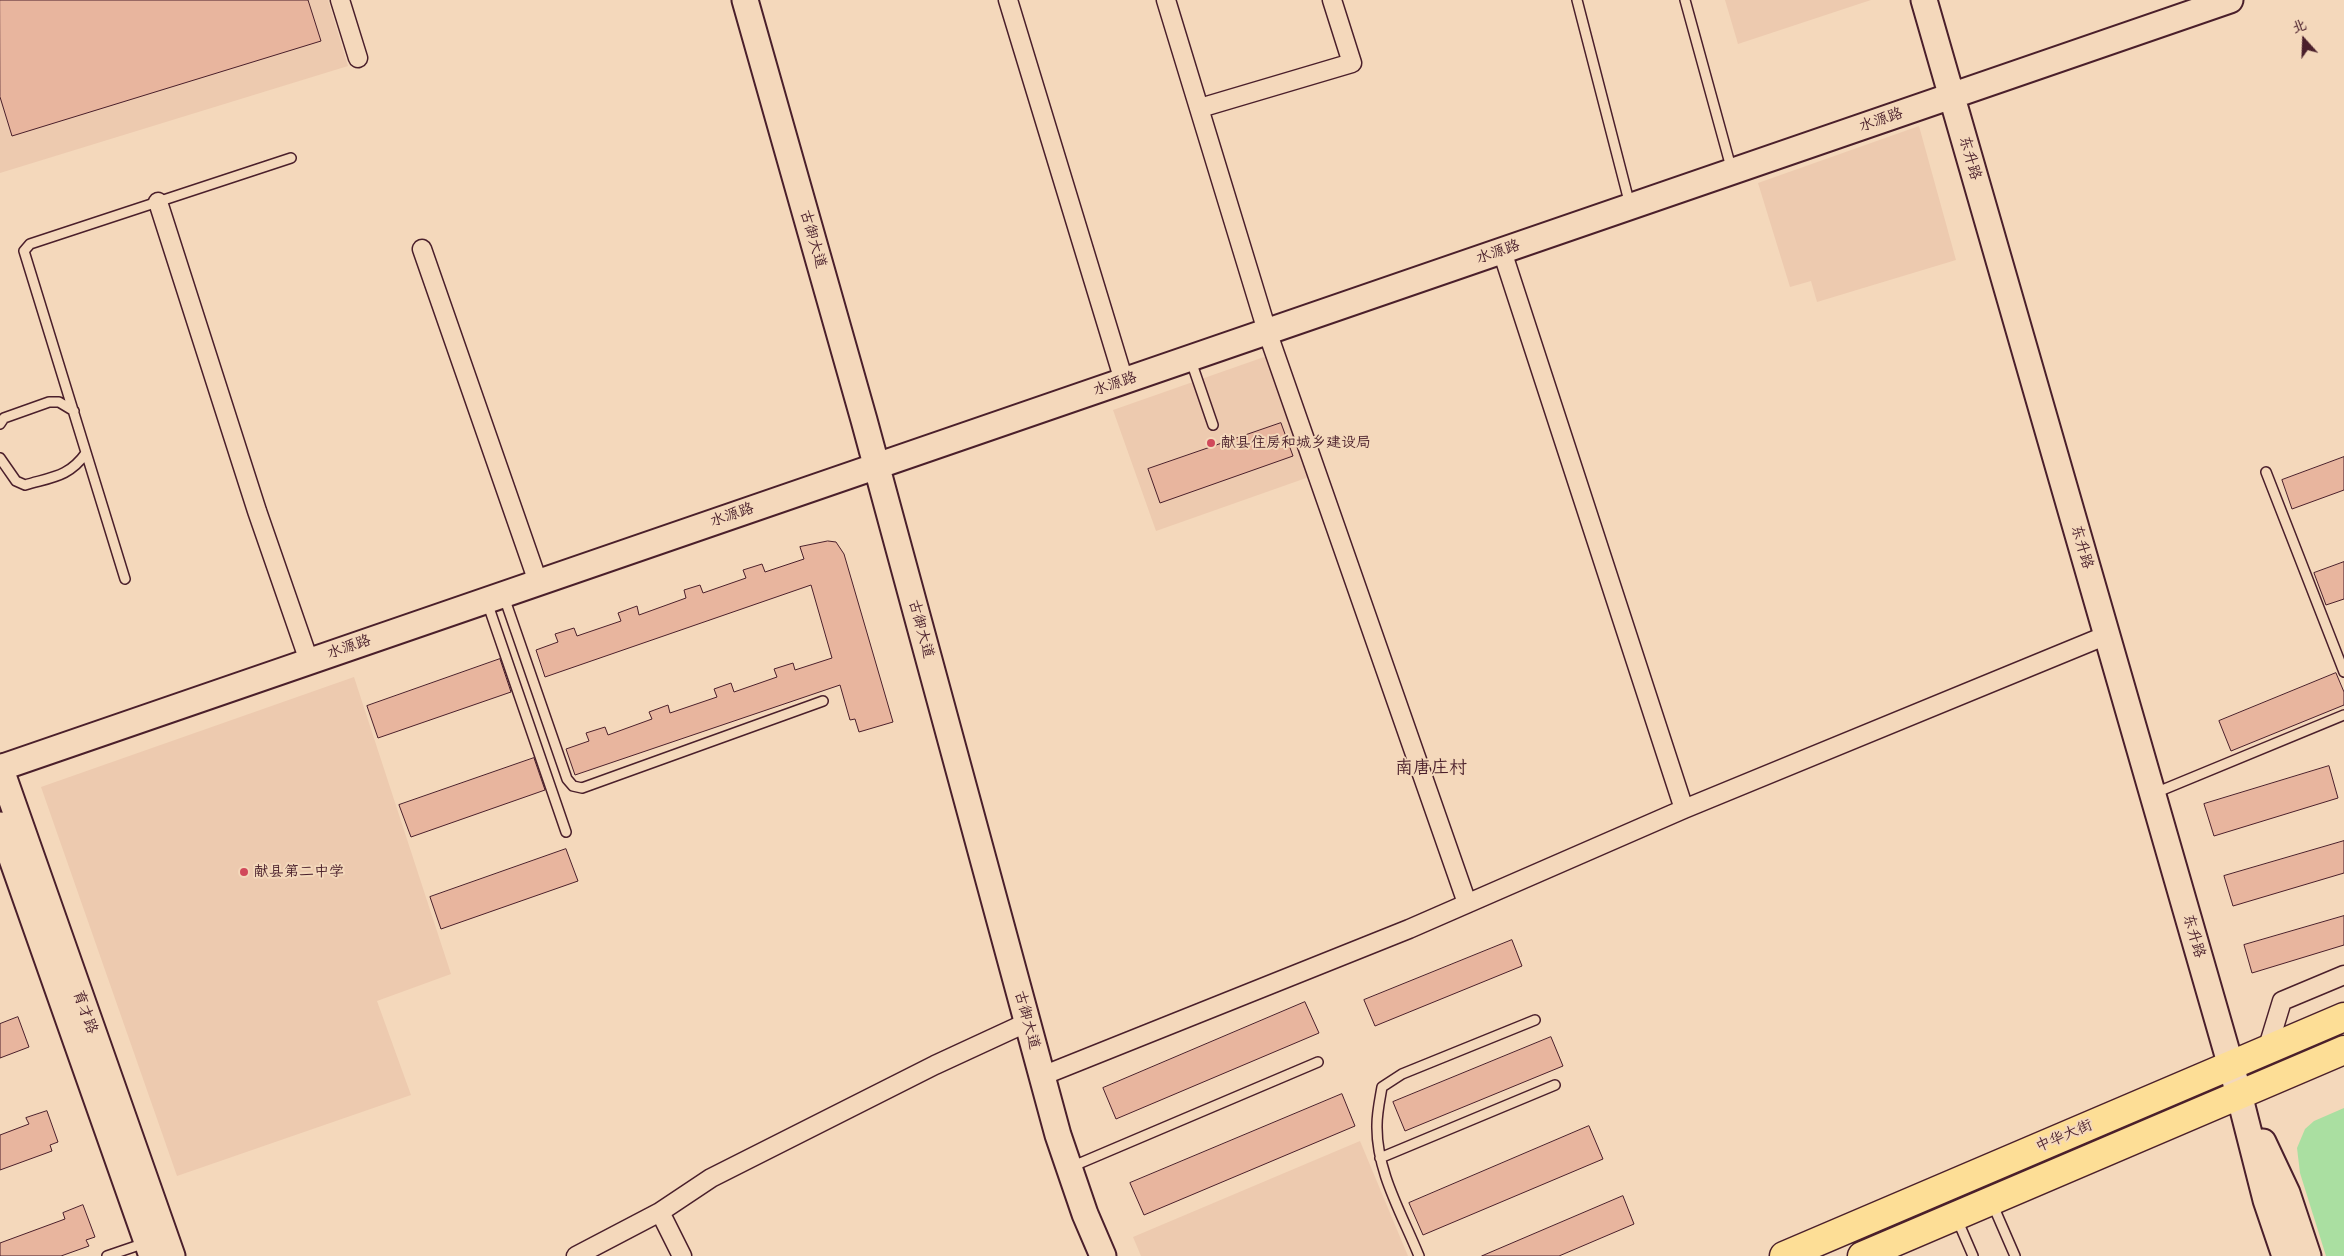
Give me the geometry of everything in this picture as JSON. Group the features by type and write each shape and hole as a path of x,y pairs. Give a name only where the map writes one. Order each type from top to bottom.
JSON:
{"main road":[{"name":"中华大街","path":"1784,1256 2344,1017"},
{"name":"中华大街","path":"1862,1256 2344,1050"}],"street":[{"path":"340,0 358,58"},
{"name":"古御大道","path":"745,0 877,466 1042,1076 1069,1168 1102,1256"},
{"path":"1008,0 1124,381"},
{"path":"1166,0 1267,331 1467,904"},
{"path":"1200,108 1352,63 1332,0"},
{"name":"东升路","path":"1924,0 2240,1094 2266,1200 2285,1256"},
{"name":"水源路","path":"0,768 2230,0"},
{"path":"158,202 257,511 309,661"},
{"path":"422,249 538,582"},
{"path":"1502,251 1684,809"},
{"path":"1042,1076 1410,929 1684,809 2107,635"},
{"name":"育才路","path":"0,768 172,1256"},
{"name":"育才路","path":"0,826 149,1249"},
{"path":"2267,1050 2282,1001 2344,975"},
{"path":"576,1256 660,1212 711,1178 935,1065 1028,1022"},
{"name":"东升路","path":"2240,1094 2287,1192 2308,1256"},
{"path":"660,1212 682,1256"}],"lane":[{"path":"1577,0 1630,206"},
{"path":"1685,0 1733,171"},
{"path":"125,580 24,251 30,244 291,158"},
{"path":"1190,358 1213,425"},
{"path":"0,424 4,418 49,402 59,402 74,411"},
{"path":"0,458 16,481 25,485 69,471 77,466 86,453"},
{"path":"2266,472 2344,672"},
{"path":"495,597 567,779 573,786 582,788 823,701"},
{"path":"495,597 566,832"},
{"path":"2153,794 2344,715"},
{"path":"1419,1256 1380,1158 1377,1124 1382,1087 1402,1074 1535,1020"},
{"path":"1069,1168 1318,1062"},
{"path":"1380,1158 1555,1085"},
{"path":"1991,1201 2015,1256"},
{"path":"1956,1216 1973,1256"},
{"path":"107,1256 149,1249"}],"shaded area":[{"path":"0,0 328,0 348,66 0,173"},
{"path":"1725,0 1871,0 1738,44"},
{"path":"1919,126 1956,260 1817,302 1811,281 1790,287 1758,183"},
{"name":"献县住房和城乡建设局","path":"1267,356 1309,477 1156,531 1113,410"},
{"name":"献县第二中学","path":"354,677 451,974 377,1001 411,1095 177,1176 41,787"},
{"path":"1360,1141 1408,1256 1141,1256 1133,1237"}],"green space":[{"path":"2344,1108 2344,1256 2326,1256 2300,1173 2297,1148 2305,1129 2314,1121"}],"building":[{"path":"0,0 308,0 321,41 12,136 0,97"},
{"path":"1281,423 1293,456 1160,503 1148,469"},
{"path":"2344,457 2344,490 2292,509 2282,480"},
{"path":"828,541 836,542 844,554 893,722 859,732 855,719 850,720 840,685 575,775 566,749 589,741 586,733 605,727 608,735 652,719 649,712 668,705 670,713 717,697 714,689 731,683 734,692 777,677 774,669 793,663 795,670 832,658 811,585 545,677 536,650 558,642 555,634 574,628 577,636 621,621 618,613 637,606 639,615 686,598 684,590 700,585 703,593 746,578 743,570 762,564 765,572 804,559 800,547"},
{"path":"2344,562 2344,599 2326,605 2314,573"},
{"path":"500,659 511,692 378,738 367,706"},
{"path":"2336,673 2344,692 2344,705 2231,751 2219,721"},
{"path":"534,758 545,790 411,837 399,805"},
{"path":"2329,766 2338,798 2214,836 2204,804"},
{"path":"2344,841 2344,873 2233,906 2224,876"},
{"path":"566,849 578,881 441,929 430,897"},
{"path":"2344,916 2344,945 2252,973 2244,945"},
{"path":"1512,940 1522,966 1375,1026 1364,1000"},
{"path":"1305,1002 1319,1033 1116,1119 1103,1088"},
{"path":"18,1017 29,1047 0,1058 0,1024"},
{"path":"1551,1037 1563,1066 1405,1131 1393,1102"},
{"path":"1342,1094 1355,1126 1144,1215 1130,1183"},
{"path":"47,1111 58,1142 50,1145 52,1151 0,1170 0,1135 29,1124 26,1118"},
{"path":"1589,1126 1603,1159 1423,1235 1409,1203"},
{"path":"1623,1196 1634,1224 1559,1256 1482,1256"},
{"path":"83,1205 95,1237 86,1240 89,1246 61,1256 0,1256 0,1243 65,1219 63,1213"}],"place":[{"name":"献县住房和城乡建设局","path":"1211,443"},
{"name":"献县第二中学","path":"244,872"}],"district":[{"name":"南唐庄村","path":"1431,768"}]}
